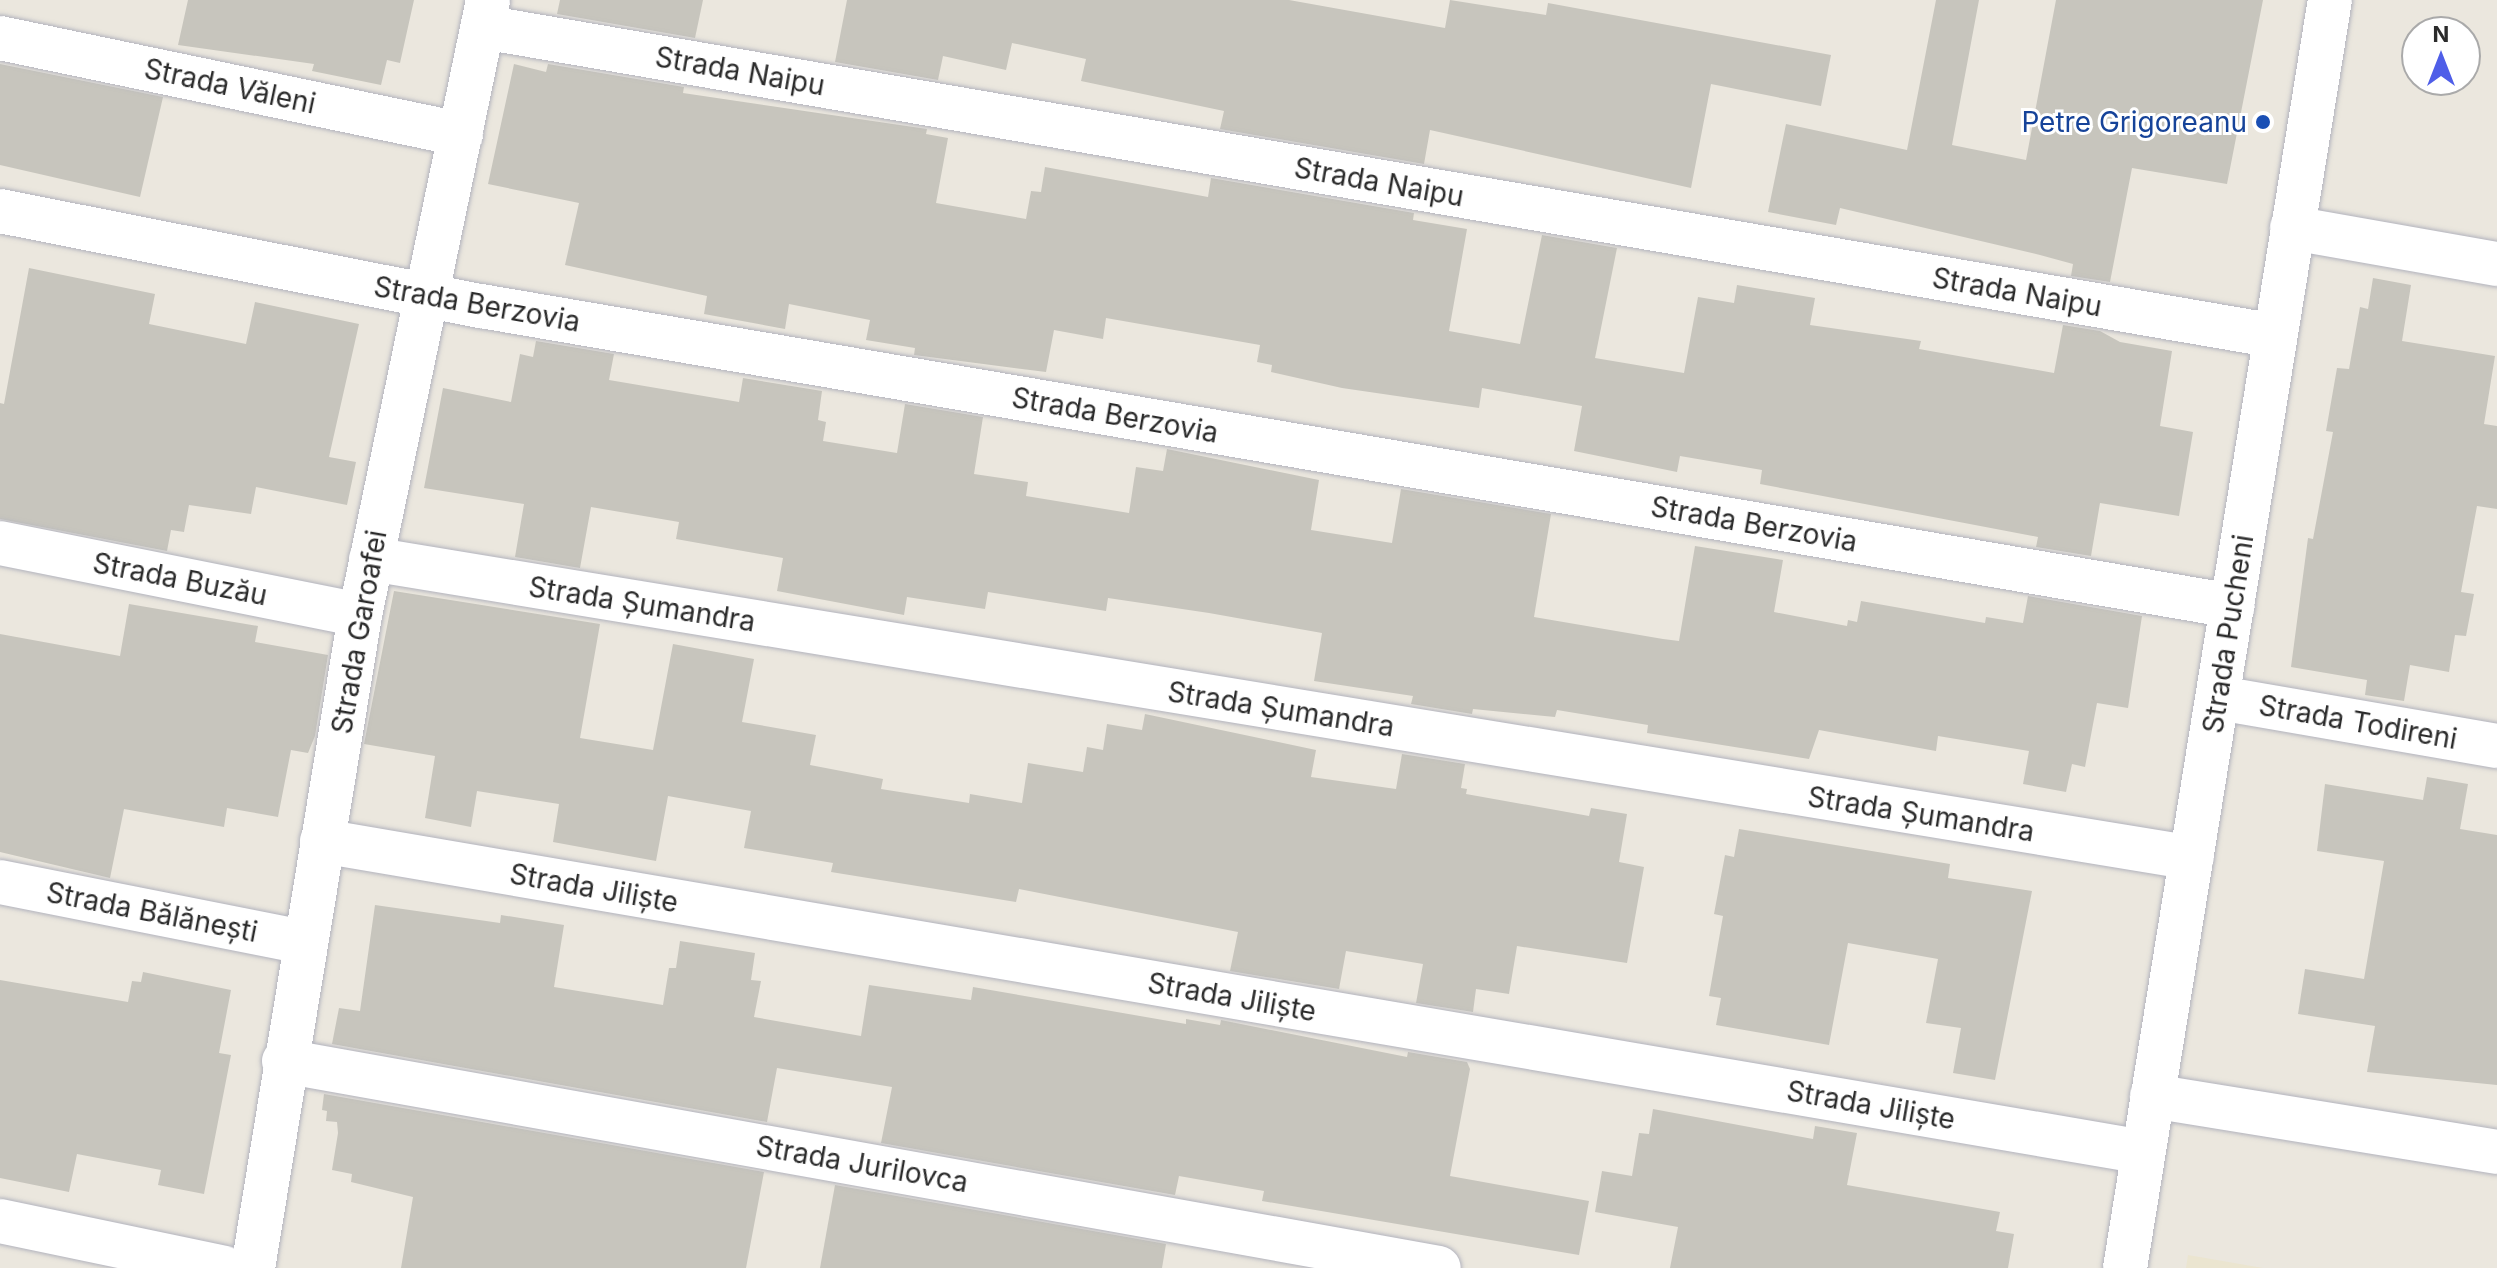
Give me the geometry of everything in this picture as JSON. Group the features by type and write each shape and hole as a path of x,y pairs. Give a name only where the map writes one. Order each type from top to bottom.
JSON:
{"street":[{"name":"Strada Pucheni","path":"2125,1268 2330,0"},
{"name":"Strada Garoafei","path":"253,1268 303,942 360,615 486,14"},
{"name":"Strada Naipu","path":"486,14 2275,336"},
{"name":"Strada Văleni","path":"0,38 461,134"},
{"name":"Strada Berzovia","path":"0,211 427,296 2233,606"},
{"path":"2292,228 2497,264"},
{"name":"Strada Buzău","path":"0,543 360,615"},
{"name":"Strada Șumandra","path":"371,559 2192,858"},
{"name":"Strada Todireni","path":"2219,698 2497,746"},
{"name":"Strada Jiliște","path":"322,841 2143,1152"},
{"name":"Strada Bălănești","path":"0,882 303,942"},
{"name":"Strada Jurilovca","path":"284,1061 1439,1268"},
{"path":"2152,1096 2497,1152"},
{"path":"0,1221 224,1268"}],"shaded area":[{"path":"2188,1255 2263,1268 2186,1268"}],"building":[{"path":"188,0 414,0 400,63 387,60 381,85 312,71 314,64 178,45"},
{"path":"560,0 703,0 695,38 557,14"},
{"path":"847,0 1289,0 1445,28 1450,0 1546,15 1548,3 1831,55 1821,106 1711,84 1691,188 1430,130 1424,164 1220,129 1224,111 1081,81 1086,59 1012,43 1006,70 943,56 938,80 835,62"},
{"path":"1936,0 1979,0 1952,145 2026,160 2056,0 2263,0 2227,184 2132,168 2110,282 2071,276 2073,264 1840,208 1836,225 1768,212 1786,124 1907,150"},
{"path":"0,64 163,97 140,197 0,165"},
{"path":"514,64 546,72 548,64 684,87 683,93 927,129 926,134 948,138 936,203 1026,219 1031,191 1041,192 1045,167 1208,197 1211,178 1414,213 1413,220 1467,229 1449,331 1520,344 1542,235 1617,248 1595,358 1684,373 1698,297 1734,303 1737,285 1815,298 1810,325 1921,341 1919,349 2054,373 2063,325 2100,331 2120,342 2172,351 2160,426 2193,432 2179,516 2100,503 2091,556 2036,547 2038,537 1760,484 1762,470 1680,456 1677,472 1574,451 1582,406 1482,388 1479,408 1342,388 1271,372 1272,365 1257,362 1260,345 1106,318 1103,339 1054,330 1046,372 914,355 915,348 866,340 870,320 789,304 785,329 704,314 707,296 565,265 579,203 488,184"},
{"path":"29,268 155,294 149,324 246,344 255,302 359,324 329,457 356,462 347,505 256,487 251,514 189,505 184,532 171,530 167,551 0,519 0,403 4,404"},
{"path":"2373,278 2411,285 2402,341 2495,356 2484,424 2497,426 2497,509 2477,506 2461,592 2474,594 2466,636 2455,635 2449,672 2410,665 2404,701 2365,695 2367,680 2291,667 2308,538 2313,539 2333,432 2326,431 2337,368 2349,369 2360,307 2368,309"},
{"path":"536,341 614,354 609,380 739,402 743,378 822,391 818,420 826,422 823,441 897,453 905,404 983,417 974,474 1028,482 1026,496 1129,513 1136,467 1163,471 1167,449 1319,480 1311,530 1392,543 1401,489 1551,514 1534,617 1679,641 1695,546 1783,560 1774,612 1847,626 1848,620 1857,622 1861,601 1985,623 1986,617 2023,623 2028,596 2142,616 2128,708 2097,703 2085,767 2072,764 2066,792 2023,784 2029,751 1938,736 1936,751 1819,730 1809,759 1647,733 1648,725 1557,710 1555,717 1473,709 1472,714 1411,704 1413,696 1314,681 1322,633 1209,613 1108,598 1106,611 988,592 985,609 907,597 904,615 777,591 783,558 676,539 679,522 591,507 580,568 515,557 524,504 424,488 443,388 511,402 520,354 533,357"},
{"path":"394,591 600,624 580,738 653,750 673,644 754,659 742,722 816,735 810,765 883,779 881,789 969,803 970,794 1022,803 1028,763 1083,772 1087,747 1103,750 1107,724 1142,730 1145,714 1316,750 1311,777 1396,789 1402,754 1465,764 1461,788 1467,789 1466,794 1589,816 1591,808 1627,814 1619,862 1644,867 1627,963 1517,946 1509,994 1476,989 1473,1012 1416,1003 1423,964 1346,951 1339,989 1230,971 1238,932 1019,889 1016,902 831,872 833,863 744,848 751,811 668,796 656,861 553,842 559,804 477,791 471,827 425,818 435,756 364,744"},
{"path":"129,604 258,626 255,642 328,655 315,736 308,753 291,750 278,817 227,808 224,827 124,809 110,878 0,852 0,634 120,656"},
{"path":"2427,777 2468,784 2460,829 2497,835 2497,1085 2367,1072 2375,1026 2298,1014 2305,969 2364,979 2384,861 2317,851 2325,784 2423,800"},
{"path":"1739,829 1950,864 1948,878 2032,891 1995,1080 1953,1073 1961,1028 1926,1023 1938,959 1848,943 1829,1045 1716,1025 1721,998 1709,996 1723,916 1714,914 1725,855 1734,857"},
{"path":"375,905 500,923 501,915 564,925 554,987 663,1005 669,968 676,968 680,941 755,953 751,980 761,981 754,1017 861,1036 869,985 971,1000 973,987 1186,1024 1186,1019 1220,1025 1221,1020 1407,1057 1408,1052 1467,1062 1470,1069 1450,1176 1589,1201 1579,1255 1262,1201 1264,1191 1179,1176 1175,1195 881,1143 892,1087 777,1068 767,1122 332,1044 339,1008 360,1011"},
{"path":"143,972 231,990 219,1053 231,1055 204,1194 158,1185 161,1170 77,1154 69,1192 0,1178 0,980 128,1002 132,981 141,982"},
{"path":"324,1094 764,1172 746,1268 401,1268 413,1197 351,1182 352,1174 332,1170 337,1122 326,1121 327,1111 322,1110"},
{"path":"1653,1109 1813,1139 1815,1126 1857,1133 1847,1185 2000,1212 1996,1231 2014,1234 2008,1268 1670,1268 1678,1227 1595,1212 1602,1171 1632,1176 1639,1133 1649,1134"},
{"path":"835,1185 1166,1244 1162,1268 820,1268"}],"place":[{"name":"Petre Grigoreanu","path":"2263,122"}]}
